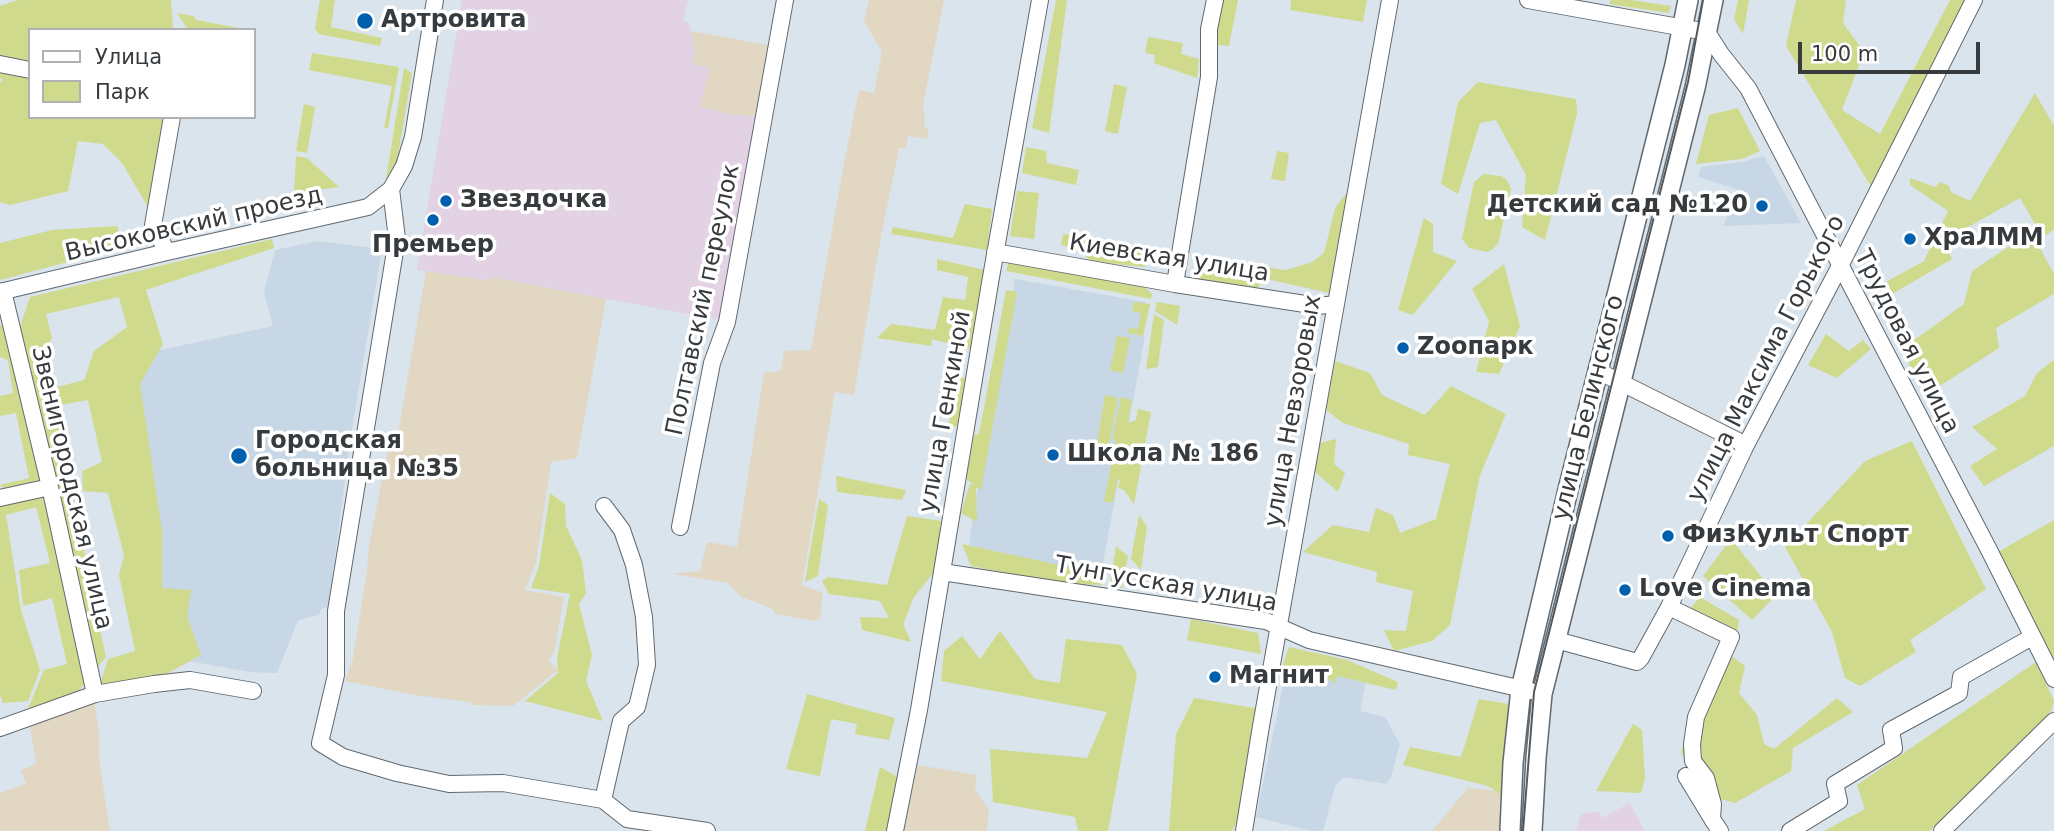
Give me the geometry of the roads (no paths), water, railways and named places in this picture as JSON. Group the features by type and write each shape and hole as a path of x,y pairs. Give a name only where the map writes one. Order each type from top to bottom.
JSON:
{"main road":[{"name":"улица Белинского","path":"1510,831 1513,764 1521,689 1684,27 1688,0"},
{"name":"улица Белинского","path":"1532,831 1542,694 1663,218 1713,0"}],"street":[{"path":"435,0 413,137 404,166 391,189 397,239 336,611 336,675 320,743 343,757 397,773 449,784 503,783 603,800 627,819 707,831"},
{"name":"Полтавский переулок","path":"680,527 712,363 727,322 785,0"},
{"name":"улица Генкиной","path":"895,831 915,733 1040,0"},
{"path":"1175,284 1209,77 1209,29 1215,0"},
{"name":"улица Невзоровых","path":"1244,831 1390,0"},
{"name":"улица Максима Горького","path":"1556,640 1637,662 1657,633 1746,445 1974,0"},
{"path":"1538,1 1707,32"},
{"name":"Трудовая улица","path":"1707,32 1748,88 2054,680"},
{"path":"0,64 28,70"},
{"path":"167,252 153,225 173,119"},
{"name":"Высоковский проезд","path":"1,292 167,252 354,212 368,207 391,189"},
{"name":"Киевская улица","path":"995,252 1318,306 1336,304"},
{"name":"Звенигородская улица","path":"1,292 50,487 95,694"},
{"path":"1598,371 1746,445"},
{"path":"0,498 50,487"},
{"path":"603,800 621,721 637,707 647,665 644,617 634,565 622,530 604,506"},
{"name":"Тунгусская улица","path":"942,572 1253,618 1309,640 1542,694"},
{"path":"1670,607 1731,637 1696,717 1692,744 1693,761 1706,778 1716,825"},
{"path":"1790,831 1839,801 1835,784 1894,748 1891,730 1959,693 1961,677 2032,636"},
{"path":"0,727 95,694 190,680 253,691"},
{"path":"1942,831 2054,721"},
{"path":"1686,776 1716,825"}],"tram line":[{"path":"1523,831 1534,692 1688,82 1703,0"}],"place":[{"name":"Артровита","path":"365,21"},
{"name":"Звездочка","path":"446,201"},
{"name":"Детский сад №120","path":"1762,206"},
{"name":"Премьер","path":"433,220"},
{"name":"ХраЛММ","path":"1910,239"},
{"name":"Zooпарк","path":"1403,348"},
{"name":"Школа № 186","path":"1053,455"},
{"name":"Городская больница №35","path":"239,456"},
{"name":"ФизКульт Спорт","path":"1668,536"},
{"name":"Love Cinema","path":"1625,590"},
{"name":"Магнит","path":"1215,677"}]}
